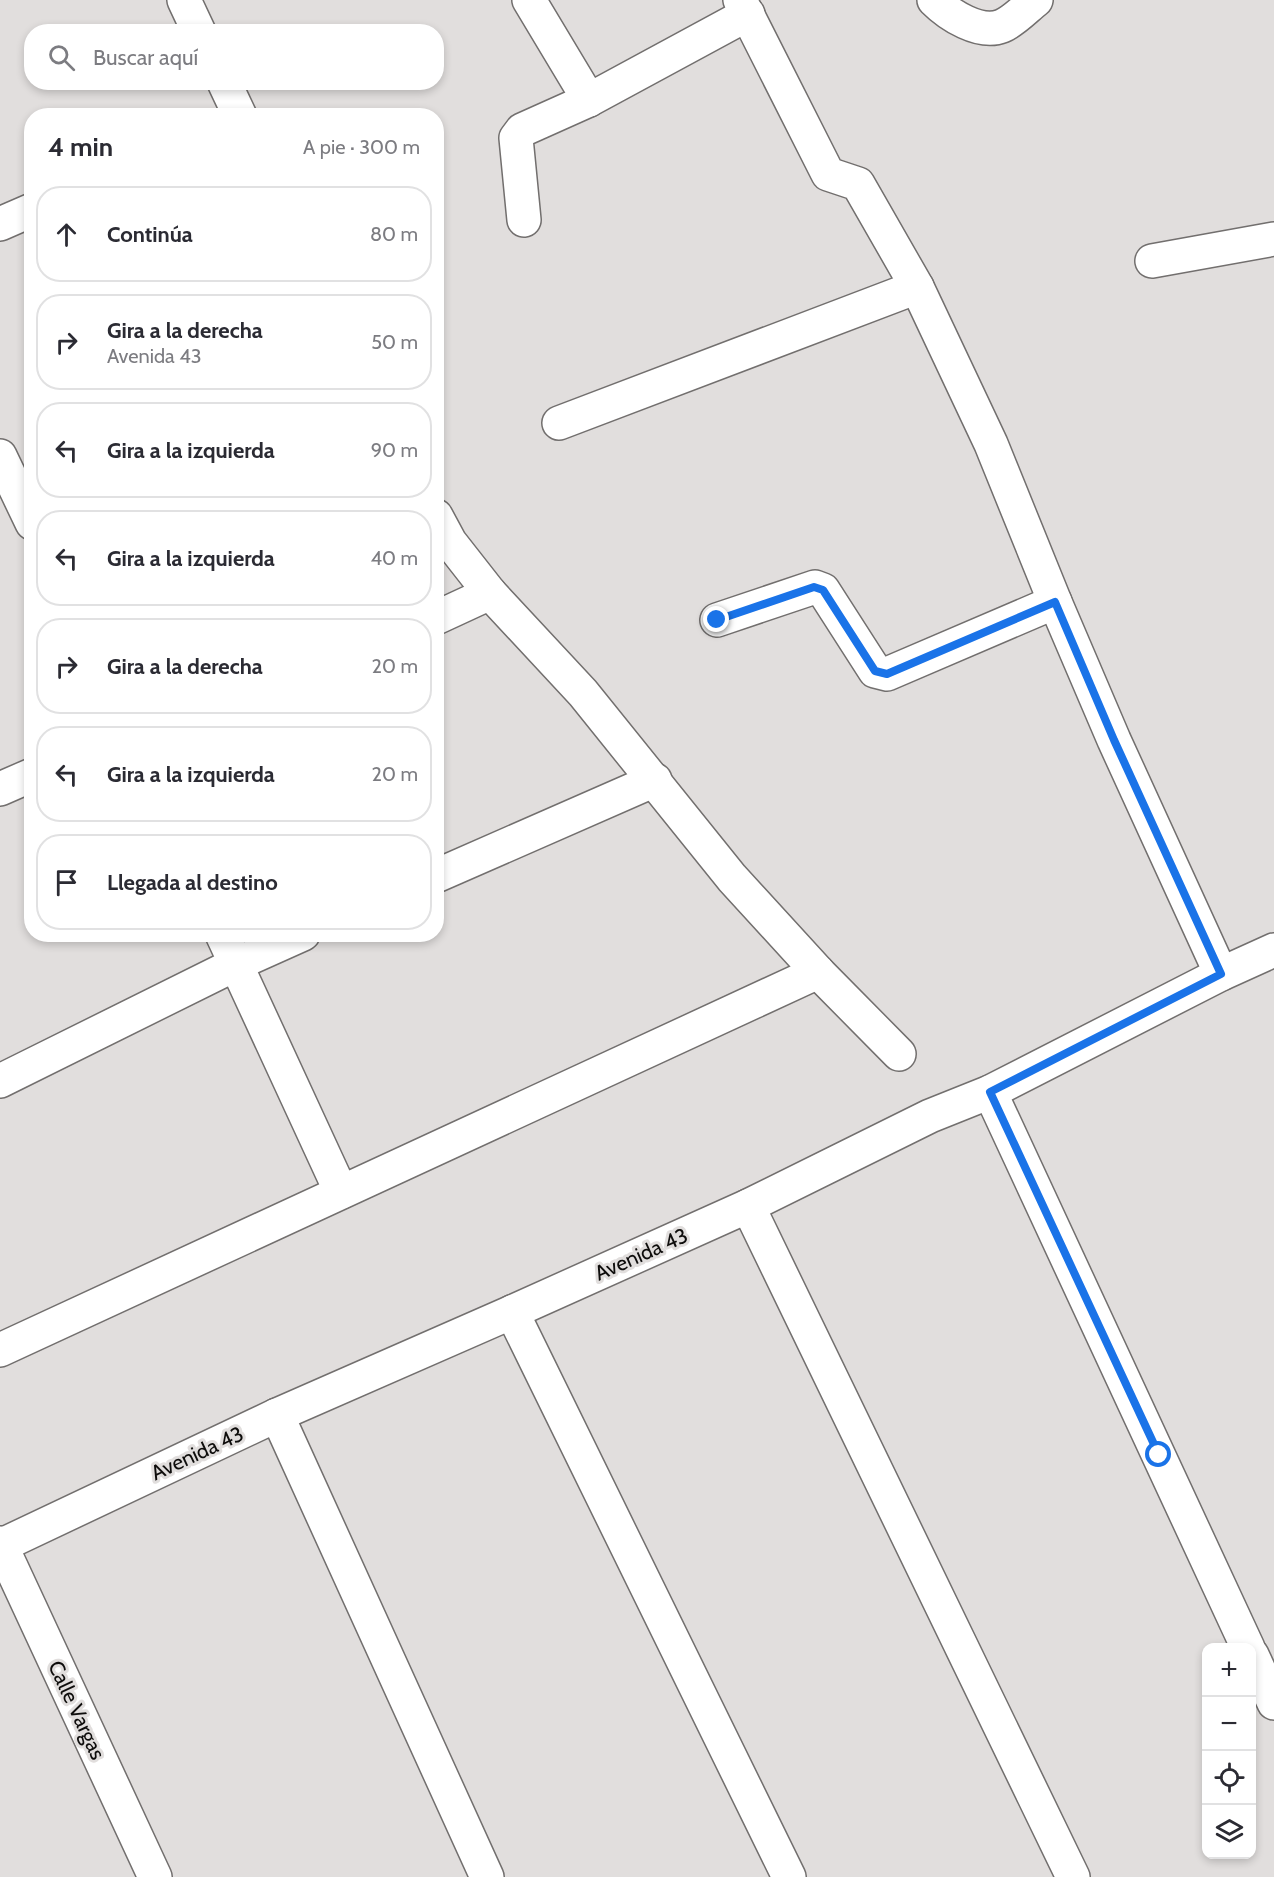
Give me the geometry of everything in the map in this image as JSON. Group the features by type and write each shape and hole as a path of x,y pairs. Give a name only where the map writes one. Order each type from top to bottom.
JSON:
{"street":[{"path":"184,0 196,24"},
{"path":"530,0 589,100"},
{"path":"934,0 966,23 989,29 1002,26 1036,0"},
{"path":"524,220 516,138 522,130 589,100 744,7 828,174 858,184 917,287 992,444 1055,602 1114,740 1221,974"},
{"path":"228,90 236,108"},
{"path":"0,224 24,214"},
{"path":"1152,261 1274,239"},
{"path":"559,423 917,287"},
{"path":"11,475 24,505"},
{"path":"444,539 490,593 584,693 732,878 818,972 899,1054"},
{"path":"717,620 814,587 823,590 875,671 887,674 1055,602"},
{"path":"444,614 490,593"},
{"path":"0,789 24,778"},
{"path":"444,872 655,780"},
{"path":"226,942 341,1192"},
{"path":"0,1081 285,942"},
{"name":"Avenida 43","path":"0,1545 277,1415 748,1206 930,1116 990,1092 1221,974 1274,951"},
{"path":"0,1350 818,972"},
{"path":"990,1092 1246,1643"},
{"path":"748,1206 1073,1877"},
{"path":"512,1312 789,1877"},
{"path":"277,1415 487,1877"},
{"name":"Calle Vargas","path":"0,1545 155,1877"},
{"path":"1256,1665 1274,1703"}],"route":[{"path":"717,620 814,587 823,590 875,671 887,674 1055,602 1114,740 1221,974 990,1092 1159,1455"}]}
